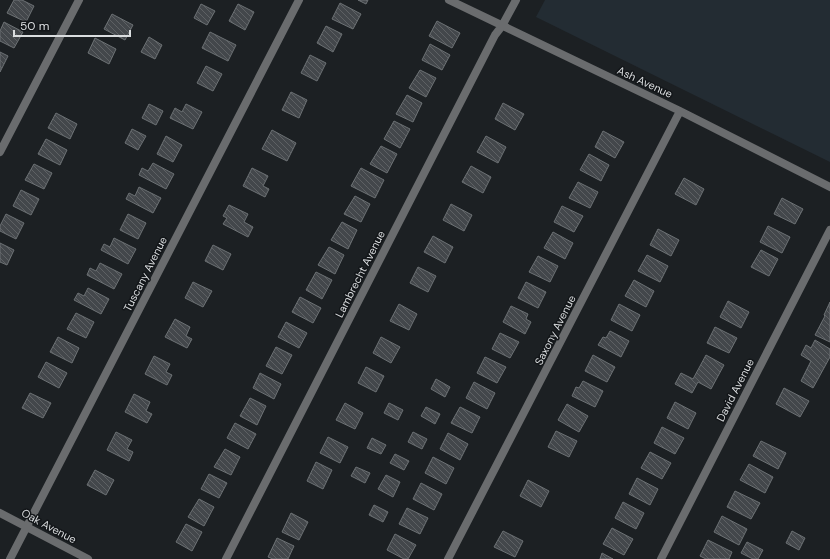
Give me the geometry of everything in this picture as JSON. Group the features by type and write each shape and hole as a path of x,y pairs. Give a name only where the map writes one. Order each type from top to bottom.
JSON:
{"street":[{"path":"0,152 79,0"},
{"name":"Tuscany Avenue","path":"10,559 299,0"},
{"name":"Ash Avenue","path":"449,0 680,111 830,187"},
{"name":"Lambrecht Avenue","path":"226,559 496,35 516,0"},
{"name":"Saxony Avenue","path":"448,559 680,111"},
{"name":"David Avenue","path":"660,559 830,230"},
{"name":"Oak Avenue","path":"0,513 88,559"}],"shaded area":[{"path":"545,0 830,0 830,162 536,17"}],"building":[{"path":"14,0 22,0 34,6 26,22 7,13"},
{"path":"358,0 368,0 366,4"},
{"path":"340,3 361,14 353,29 332,19"},
{"path":"201,4 215,11 207,25 194,18"},
{"path":"238,4 254,12 245,30 229,21"},
{"path":"112,14 133,25 125,40 104,29"},
{"path":"437,21 460,33 452,48 429,36"},
{"path":"4,22 23,32 14,48 0,41 0,31"},
{"path":"326,26 342,34 333,52 317,43"},
{"path":"210,32 236,45 228,61 202,48"},
{"path":"149,37 162,45 155,59 141,52"},
{"path":"95,38 116,49 109,64 88,53"},
{"path":"430,44 450,55 442,70 422,60"},
{"path":"0,52 8,56 0,72"},
{"path":"310,55 326,63 317,81 301,73"},
{"path":"206,66 222,74 213,91 197,83"},
{"path":"420,70 436,78 426,97 409,88"},
{"path":"291,92 307,100 299,118 282,110"},
{"path":"407,95 422,103 413,122 396,114"},
{"path":"503,103 524,114 515,130 495,119"},
{"path":"149,104 163,111 156,125 142,118"},
{"path":"186,104 202,112 193,129 170,118 175,108 182,112"},
{"path":"56,113 77,124 70,139 48,128"},
{"path":"394,121 410,129 400,148 384,139"},
{"path":"132,129 146,136 138,150 125,143"},
{"path":"272,130 296,143 287,161 262,149"},
{"path":"603,131 624,142 615,158 595,147"},
{"path":"166,136 182,145 173,162 157,154"},
{"path":"486,136 506,147 498,163 477,152"},
{"path":"46,139 67,150 60,165 38,154"},
{"path":"381,146 397,154 387,173 370,164"},
{"path":"589,154 609,165 601,181 580,170"},
{"path":"153,163 174,174 166,189 139,175 142,168 148,171"},
{"path":"34,164 52,173 44,189 25,180"},
{"path":"471,166 491,177 483,193 462,182"},
{"path":"252,168 268,176 263,186 269,189 265,197 243,186"},
{"path":"361,168 384,180 375,198 351,186"},
{"path":"684,178 704,189 696,205 675,194"},
{"path":"578,182 598,192 590,208 569,198"},
{"path":"139,187 161,198 153,213 126,199 129,193 135,196"},
{"path":"21,190 39,199 31,215 13,206"},
{"path":"355,196 370,204 361,222 344,214"},
{"path":"782,198 803,209 795,224 774,214"},
{"path":"451,204 472,215 464,231 443,220"},
{"path":"229,205 248,214 244,222 253,227 248,237 223,224 227,218 223,216"},
{"path":"562,206 583,216 574,232 554,222"},
{"path":"6,214 24,223 16,239 0,231 0,226"},
{"path":"128,214 146,223 138,239 120,230"},
{"path":"342,222 357,230 348,249 331,240"},
{"path":"768,226 790,237 782,253 760,242"},
{"path":"658,229 679,240 671,256 650,245"},
{"path":"553,232 573,243 565,259 544,248"},
{"path":"433,236 453,247 445,263 424,252"},
{"path":"114,238 136,249 128,264 101,250 104,244 110,247"},
{"path":"0,243 14,250 7,265 0,262"},
{"path":"213,245 231,254 223,270 205,261"},
{"path":"329,247 344,255 335,274 318,265"},
{"path":"761,250 778,259 769,276 751,267"},
{"path":"647,255 668,266 660,282 638,271"},
{"path":"538,256 558,266 550,282 529,272"},
{"path":"100,263 122,274 114,289 87,275 90,268 96,271"},
{"path":"418,267 436,276 428,292 410,283"},
{"path":"316,272 332,280 322,299 306,290"},
{"path":"634,280 654,291 646,307 625,296"},
{"path":"193,282 212,291 203,307 185,298"},
{"path":"526,282 546,292 538,308 518,298"},
{"path":"88,288 109,299 101,314 74,300 78,293 84,296"},
{"path":"300,297 321,308 313,323 292,312"},
{"path":"728,301 749,312 741,328 720,317"},
{"path":"830,302 830,342 815,335 825,316 824,315"},
{"path":"399,304 417,314 409,330 390,321"},
{"path":"619,304 640,315 632,331 611,320"},
{"path":"511,306 528,314 526,319 531,322 525,334 503,322"},
{"path":"76,313 94,322 86,338 67,329"},
{"path":"175,319 190,327 186,336 192,339 187,348 165,337"},
{"path":"286,322 307,333 299,348 278,337"},
{"path":"715,327 737,338 729,353 707,343"},
{"path":"610,331 629,341 621,357 598,345 603,337 606,338"},
{"path":"500,333 519,342 510,358 492,349"},
{"path":"58,337 79,348 72,363 50,352"},
{"path":"381,337 400,347 391,363 373,353"},
{"path":"815,340 830,349 830,357 813,388 801,381 811,361 801,355 806,345 811,348"},
{"path":"276,347 292,355 282,374 266,366"},
{"path":"593,355 615,367 607,382 585,371"},
{"path":"706,355 724,365 711,389 698,382 692,393 675,384 681,373 693,379"},
{"path":"154,356 170,364 166,372 172,375 167,385 145,374"},
{"path":"485,357 506,367 497,383 477,373"},
{"path":"46,362 67,373 59,388 38,377"},
{"path":"366,367 384,376 376,392 358,383"},
{"path":"260,373 281,384 274,399 253,388"},
{"path":"436,379 450,387 445,397 431,389"},
{"path":"583,381 603,391 595,407 572,396 576,387 579,388"},
{"path":"474,382 495,393 487,409 466,398"},
{"path":"784,388 809,401 800,417 776,404"},
{"path":"30,393 51,403 43,418 22,408"},
{"path":"134,394 150,402 146,411 152,414 147,423 125,412"},
{"path":"250,398 266,406 257,425 240,416"},
{"path":"675,402 696,413 688,429 667,418"},
{"path":"345,403 363,413 355,429 336,420"},
{"path":"389,403 403,410 398,420 384,413"},
{"path":"567,404 588,416 579,432 558,420"},
{"path":"426,407 440,414 435,424 421,416"},
{"path":"460,407 480,417 472,433 451,423"},
{"path":"235,423 256,434 248,449 227,438"},
{"path":"662,427 684,438 675,454 654,443"},
{"path":"556,431 577,441 569,457 548,447"},
{"path":"116,432 132,440 127,449 133,452 129,461 107,450"},
{"path":"413,432 427,439 422,449 408,442"},
{"path":"448,433 468,444 460,460 440,449"},
{"path":"328,437 348,447 340,463 320,453"},
{"path":"372,438 386,445 381,454 367,448"},
{"path":"761,441 786,453 778,469 753,456"},
{"path":"225,449 240,457 231,475 214,467"},
{"path":"650,452 671,463 662,479 641,468"},
{"path":"395,454 409,461 404,470 390,463"},
{"path":"433,457 454,468 446,484 425,473"},
{"path":"316,462 332,470 323,489 307,481"},
{"path":"749,464 773,477 765,493 740,480"},
{"path":"356,467 370,473 365,483 351,476"},
{"path":"95,470 114,480 106,495 87,485"},
{"path":"209,474 227,483 219,498 201,489"},
{"path":"386,475 400,482 393,497 378,489"},
{"path":"637,478 658,489 650,505 629,494"},
{"path":"528,480 549,491 541,507 520,496"},
{"path":"421,483 442,494 434,510 413,499"},
{"path":"735,491 760,503 751,519 727,507"},
{"path":"199,499 214,507 204,526 188,517"},
{"path":"623,502 644,513 636,529 615,518"},
{"path":"374,505 388,512 383,522 369,515"},
{"path":"407,508 428,518 420,534 399,524"},
{"path":"291,513 308,522 299,540 282,532"},
{"path":"722,516 747,529 739,545 714,532"},
{"path":"186,524 202,532 192,551 176,542"},
{"path":"612,528 633,539 624,555 603,544"},
{"path":"503,531 523,541 515,557 494,547"},
{"path":"792,531 805,538 799,550 786,543"},
{"path":"395,534 416,545 408,559 404,559 387,550"},
{"path":"277,538 294,546 288,559 273,559 268,557"},
{"path":"708,540 732,552 729,559 706,559 700,556"},
{"path":"747,542 763,550 758,559 753,559 741,553"},
{"path":"602,553 613,559 600,559"}]}
